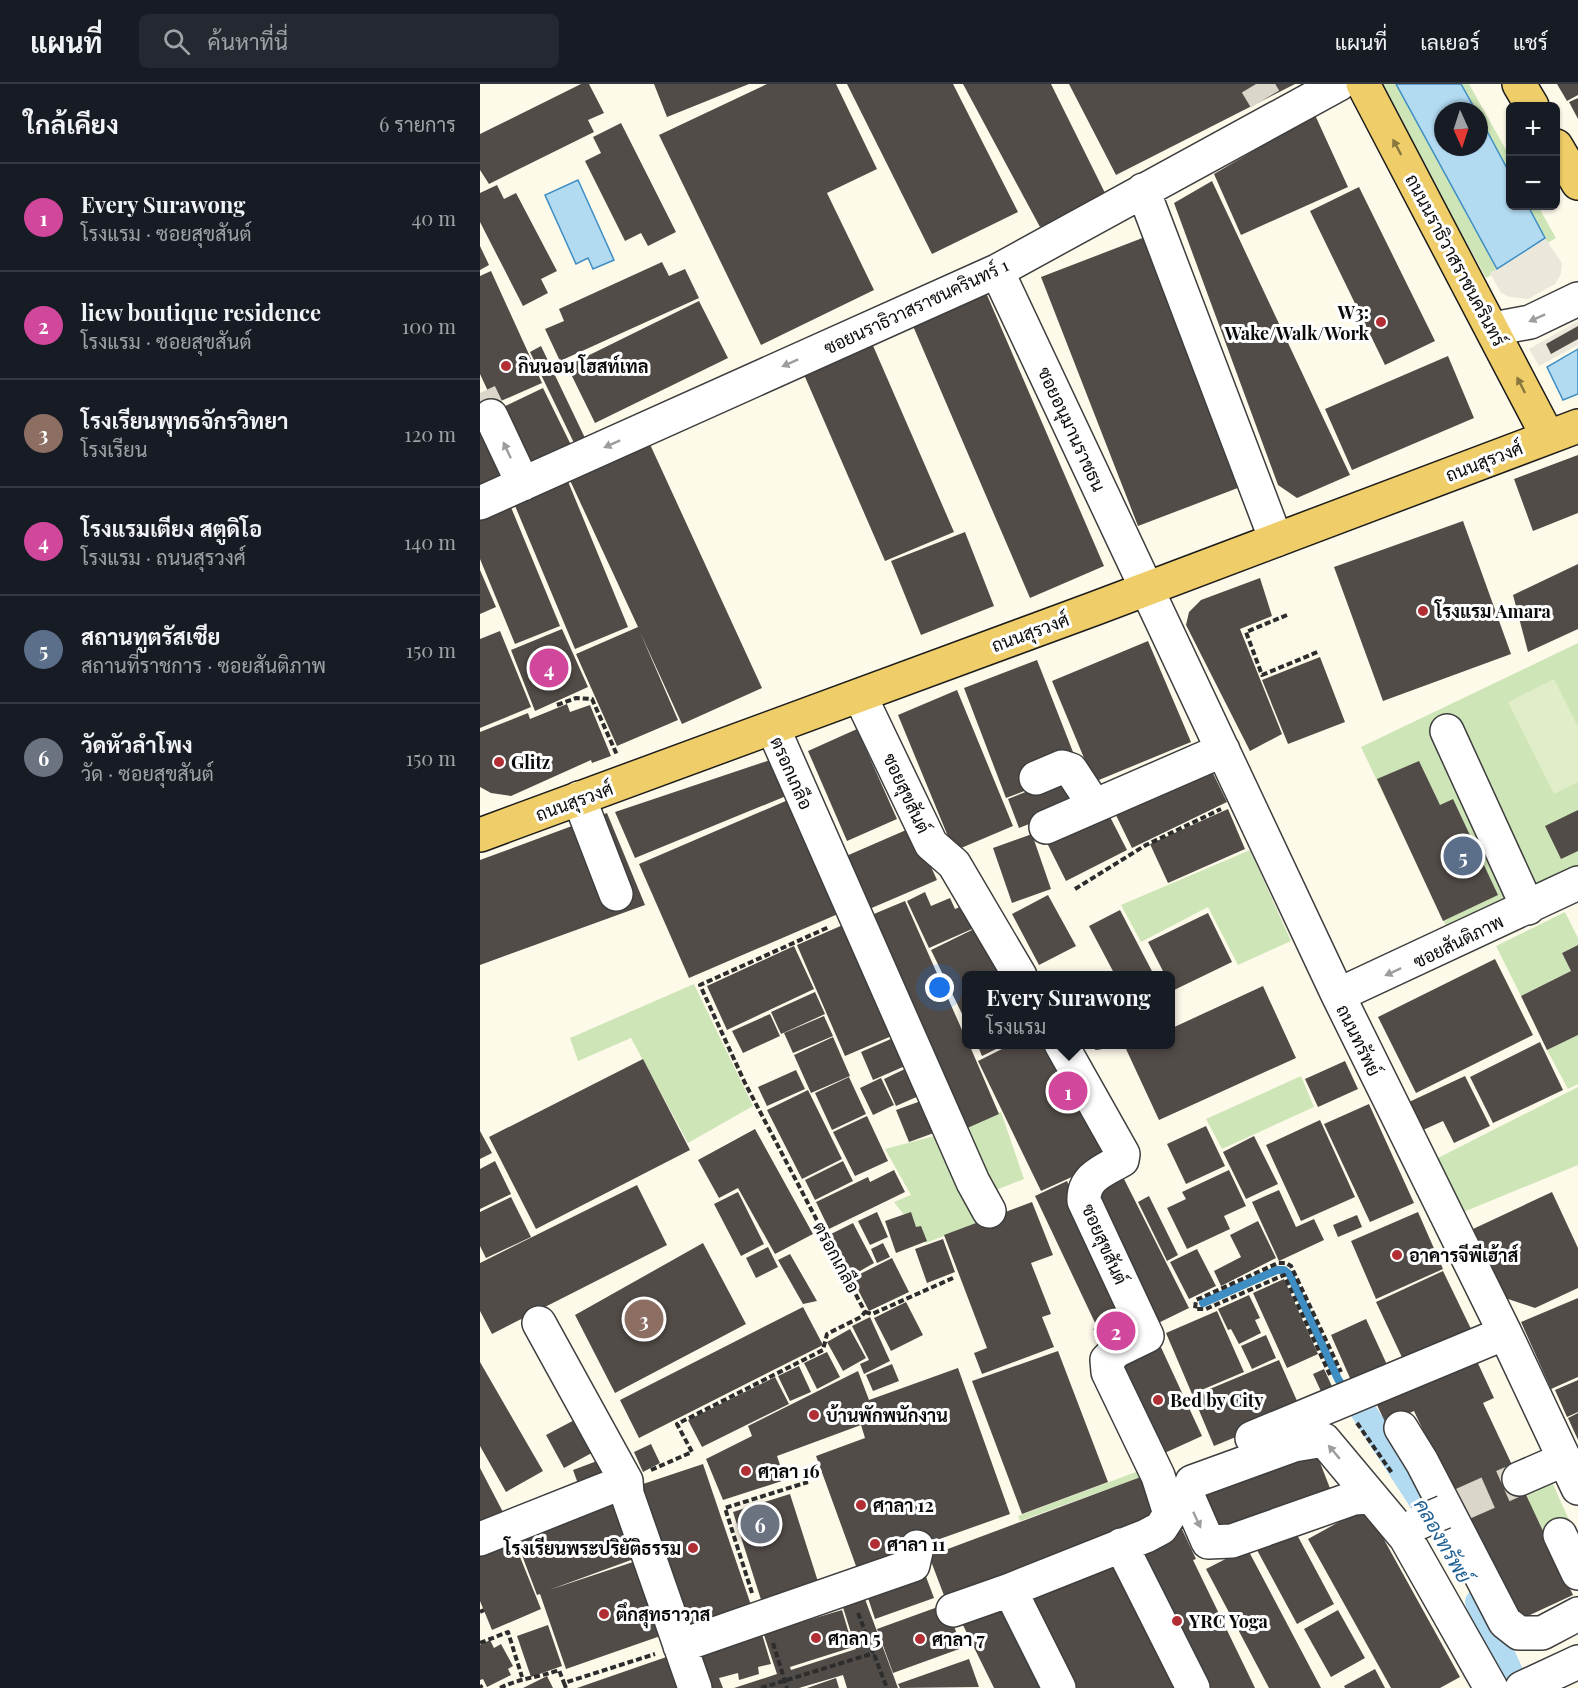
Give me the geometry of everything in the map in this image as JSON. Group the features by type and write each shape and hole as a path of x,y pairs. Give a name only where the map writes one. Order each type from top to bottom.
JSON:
{"main road":[{"name":"ถนนนราธิวาสราชนครินทร์","path":"1363,84 1548,437"},
{"path":"1519,84 1530,102"},
{"path":"1560,153 1578,183"},
{"name":"ถนนสุรวงศ์","path":"481,833 860,696 1578,426"}],"street":[{"name":"ซอยนราธิวาสราชนครินทร์ 1","path":"480,503 997,271 1143,190 1270,109 1339,84"},
{"path":"1143,190 1276,540"},
{"name":"ซอยอนุมานราชธน","path":"997,271 1148,588"},
{"path":"1493,329 1530,322 1578,299"},
{"path":"491,416 524,484"},
{"name":"ถนนทรัพย์","path":"1148,588 1338,996 1505,1334 1571,1474"},
{"name":"ซอยสุขสันต์","path":"860,696 931,844 954,864 1018,971"},
{"name":"ตรอกเกลือ","path":"773,728 951,1131 989,1211"},
{"path":"1447,731 1528,908"},
{"path":"1046,827 1223,750"},
{"path":"1036,778 1062,767 1071,770 1094,805"},
{"path":"579,798 616,894"},
{"name":"ซอยสันติภาพ","path":"1338,996 1578,883"},
{"name":"ซอยสุขสันต์","path":"953,1610 1146,1536 1168,1521 1170,1514 1158,1476 1112,1382 1107,1360 1116,1351 1147,1336 1084,1201 1083,1189 1088,1181 1122,1160 1123,1154 1064,1049"},
{"path":"539,1323 626,1481 627,1494 695,1688"},
{"path":"1158,1476 1351,1399 1505,1334"},
{"path":"1401,1428 1491,1688"},
{"path":"1371,1497 1324,1440 1294,1445 1192,1482 1187,1494 1208,1542 1232,1541 1354,1498 1371,1497 1433,1517 1505,1622 1519,1633 1542,1633 1578,1614"},
{"path":"1519,1479 1571,1474"},
{"path":"480,1539 626,1481"},
{"path":"1560,1535 1578,1573"},
{"path":"1121,1545 1193,1688"},
{"path":"680,1646 913,1564 917,1547"},
{"path":"1010,1590 1059,1688"},
{"path":"1522,1688 1578,1662"}],"path":[{"path":"1287,615 1246,632 1262,675 1320,651"},
{"path":"557,705 576,698 592,699 620,761"},
{"path":"1075,890 1146,845 1224,807"},
{"name":"ตรอกเกลือ","path":"626,1481 692,1452 678,1424 823,1350 827,1334 861,1317 865,1312 745,1083 700,985 855,916"},
{"path":"1278,1263 1291,1266 1349,1386 1351,1399 1284,1275 1206,1309 1195,1309 1196,1300 1278,1263"},
{"path":"865,1312 872,1314 953,1278"},
{"path":"787,1688 725,1508 808,1482"},
{"path":"849,1587 887,1688"},
{"path":"480,1643 508,1632 522,1677"},
{"path":"500,1688 522,1677 532,1679 559,1670 565,1685 680,1646"},
{"path":"761,1688 873,1653"}],"green space":[{"path":"1380,84 1469,84 1479,102 1434,102 1434,156 1488,156 1488,118 1506,150 1506,210 1540,210 1556,238 1486,278"},
{"path":"1578,643 1578,869 1449,932 1361,747"},
{"path":"1554,679 1578,727 1578,782 1554,794 1508,702"},
{"path":"1250,850 1291,941 1238,965 1208,907 1141,942 1121,905"},
{"path":"1565,912 1578,938 1578,945 1562,953 1571,971 1521,996 1496,946"},
{"path":"694,984 753,1106 688,1143 631,1038 578,1061 570,1038"},
{"path":"1578,1035 1578,1084 1568,1089 1547,1050"},
{"path":"1301,1076 1314,1107 1222,1149 1206,1119"},
{"path":"1578,1087 1578,1165 1461,1213 1436,1159"},
{"path":"1001,1112 1024,1179 986,1194 997,1215 926,1243 894,1202 911,1195 885,1149 946,1133"},
{"path":"1144,1469 1146,1475 1020,1521 1018,1516"},
{"path":"1547,1471 1570,1522 1544,1534 1520,1483"}],"shaded area":[{"path":"1545,238 1562,263 1561,274 1555,284 1528,299 1510,297 1501,293 1490,273"},
{"path":"1578,321 1578,345 1539,366 1529,349"}],"water":[{"path":"1396,84 1461,84 1471,102 1434,102 1434,154"},
{"path":"1488,133 1506,167 1506,210 1530,210 1545,238 1497,269 1435,156 1488,156"},
{"path":"578,180 614,260 593,269 588,258 576,264 545,195"},
{"path":"1578,349 1578,394 1563,400 1547,367"}],"building":[{"path":"581,84 589,84 604,113 588,120 594,132 489,184 480,170 480,134"},
{"path":"654,84 749,84 667,117"},
{"path":"767,84 836,84 877,169 827,193 874,290 761,345 659,135"},
{"path":"847,84 953,84 1018,212 932,254"},
{"path":"963,84 1051,84 1107,197 1040,227"},
{"path":"1069,84 1295,84 1116,175"},
{"path":"1557,84 1578,84 1578,95 1567,101"},
{"path":"1578,98 1578,119 1569,102"},
{"path":"1315,115 1348,187 1241,235 1214,174"},
{"path":"621,123 676,232 648,246 641,233 625,241 585,161 601,153 593,137"},
{"path":"1212,181 1350,475 1297,498 1278,485 1174,203"},
{"path":"497,185 504,199 516,193 557,271 541,279 548,293 523,306 480,222 480,193"},
{"path":"1359,187 1435,341 1385,365 1310,211"},
{"path":"1145,237 1243,486 1138,526 1041,277"},
{"path":"480,246 489,265 480,270"},
{"path":"662,262 669,276 685,269 699,298 560,361 545,329 564,321 559,309"},
{"path":"491,271 542,383 494,404 480,374 480,276"},
{"path":"984,288 1104,566 1030,598 910,319"},
{"path":"699,301 728,358 595,423 567,366"},
{"path":"1578,326 1578,339 1551,354 1546,344"},
{"path":"871,341 954,532 885,561 802,370"},
{"path":"541,346 585,438 574,443 530,352"},
{"path":"1448,356 1474,418 1352,470 1325,409"},
{"path":"543,388 572,447 527,469 497,410"},
{"path":"480,422 510,470 480,484"},
{"path":"648,440 762,688 682,724 640,632 678,720 617,746 576,654 638,627 568,476"},
{"path":"1578,455 1578,513 1533,531 1514,479"},
{"path":"567,479 628,627 575,649 513,501"},
{"path":"508,500 560,626 515,644 480,559 480,511"},
{"name":"โรงแรม Amara","path":"1463,521 1511,654 1383,701 1334,567"},
{"path":"965,532 994,606 921,635 891,561"},
{"path":"1578,564 1578,629 1528,652 1513,595"},
{"path":"480,570 496,607 480,614"},
{"path":"1260,578 1272,616 1240,629 1282,734 1250,751 1186,625 1189,612 1201,600"},
{"path":"562,629 588,687 535,711 511,650"},
{"path":"500,631 531,707 480,728 480,639"},
{"path":"1148,641 1191,742 1094,782 1052,681"},
{"path":"1320,657 1345,722 1288,744 1262,680"},
{"path":"1037,660 1073,752 1025,771 1032,788 1006,798 964,688"},
{"path":"957,690 1013,826 954,851 898,715"},
{"path":"567,704 570,712 590,705 611,756 592,763 591,760 511,796 491,793 480,787 480,732 528,713 530,719"},
{"path":"857,729 897,819 847,841 808,751"},
{"path":"776,758 791,794 635,858 615,812"},
{"path":"1207,761 1227,802 1132,848 1112,807"},
{"path":"1419,761 1440,805 1453,799 1498,895 1443,921 1377,779"},
{"path":"1063,777 1075,806 1019,828 1008,799"},
{"path":"788,800 838,914 689,978 639,864"},
{"path":"1105,807 1127,850 1066,881 1044,837"},
{"path":"1228,809 1245,849 1168,883 1150,844"},
{"path":"1578,810 1578,851 1561,859 1545,826"},
{"path":"607,813 645,905 480,965 480,860"},
{"path":"913,827 937,880 860,913 837,860"},
{"path":"1032,834 1051,889 1012,903 993,848"},
{"path":"925,892 931,906 950,898 955,909 962,906 972,929 929,948 907,901"},
{"path":"1048,895 1076,946 1039,965 1012,914"},
{"path":"905,901 962,1030 962,1049 971,1049 999,1114 956,1133 862,919"},
{"path":"1120,910 1152,971 1113,971 1089,926"},
{"path":"1208,913 1232,962 1175,990 1175,971 1163,971 1148,942"},
{"path":"852,921 901,1032 845,1056 797,945"},
{"path":"976,928 997,971 962,971 962,1014 931,950"},
{"path":"1578,945 1578,1035 1547,1050 1521,996 1571,971 1562,953"},
{"path":"794,946 814,989 727,1030 707,986"},
{"path":"1495,959 1533,1035 1416,1093 1378,1017"},
{"path":"1263,986 1296,1058 1159,1120 1126,1049 1175,1049 1175,1027"},
{"path":"815,992 825,1014 781,1034 771,1012"},
{"path":"770,1014 780,1036 743,1053 732,1031"},
{"path":"824,1016 833,1036 793,1053 784,1033"},
{"path":"900,1035 912,1063 873,1080 861,1052"},
{"path":"833,1037 850,1076 811,1093 794,1055"},
{"path":"1540,1042 1563,1090 1493,1123 1470,1077"},
{"path":"979,1049 996,1049 982,1056"},
{"path":"1002,1049 1054,1049 1109,1160 1041,1191 978,1061"},
{"path":"643,1059 690,1150 536,1229 489,1137"},
{"path":"1345,1061 1358,1089 1318,1107 1305,1079"},
{"path":"909,1067 921,1095 896,1106 884,1079"},
{"path":"796,1070 805,1089 767,1106 758,1087"},
{"path":"1465,1076 1490,1126 1454,1143 1443,1121 1423,1130 1409,1102"},
{"path":"849,1077 866,1114 832,1130 815,1093"},
{"path":"881,1078 894,1105 873,1115 860,1088"},
{"path":"808,1090 842,1159 802,1179 767,1110"},
{"path":"929,1098 942,1130 909,1142 896,1110"},
{"path":"1369,1104 1414,1203 1370,1222 1324,1124"},
{"path":"867,1116 888,1161 855,1176 833,1132"},
{"path":"1320,1120 1355,1197 1301,1221 1266,1145"},
{"path":"1206,1126 1225,1166 1186,1184 1167,1144"},
{"path":"755,1129 813,1234 775,1254 738,1188 719,1198 698,1160"},
{"path":"480,1131 492,1153 480,1159"},
{"path":"1254,1136 1278,1184 1246,1199 1223,1152"},
{"path":"495,1161 511,1194 480,1209 480,1169"},
{"path":"843,1161 853,1181 815,1200 805,1180"},
{"path":"894,1170 905,1192 829,1229 816,1202 868,1177 870,1182"},
{"path":"1229,1170 1246,1206 1224,1216 1230,1229 1187,1249 1167,1208 1186,1199 1182,1192"},
{"path":"1120,1171 1189,1308 1150,1327 1089,1195"},
{"path":"1067,1181 1139,1333 1103,1350 1093,1329 1097,1327 1035,1196"},
{"path":"637,1185 667,1245 492,1334 480,1311 480,1263"},
{"path":"1279,1190 1296,1227 1314,1219 1324,1240 1279,1261 1252,1202"},
{"path":"738,1192 764,1244 741,1256 714,1204"},
{"path":"1552,1192 1578,1248 1578,1288 1535,1308 1505,1298 1473,1229"},
{"path":"1149,1196 1178,1255 1167,1261 1138,1202"},
{"path":"511,1197 531,1237 486,1258 480,1246 480,1212"},
{"path":"1032,1202 1053,1255 1031,1263 1051,1314 1042,1317 1054,1347 982,1374 974,1353 987,1348 944,1235"},
{"path":"877,1212 888,1237 870,1245 858,1221"},
{"path":"911,1212 916,1227 921,1226 927,1241 896,1253 885,1221"},
{"name":"อาคารจีพีเฮ้าส์","path":"1418,1212 1443,1269 1376,1299 1351,1241"},
{"path":"1357,1215 1362,1227 1338,1237 1333,1225"},
{"path":"1258,1221 1276,1258 1221,1286 1214,1271 1241,1257 1230,1235"},
{"path":"853,1223 874,1263 853,1275 831,1234"},
{"path":"943,1239 955,1272 927,1283 915,1249"},
{"path":"703,1243 746,1324 615,1393 575,1315"},
{"path":"883,1243 890,1257 877,1263 871,1249"},
{"path":"768,1247 778,1267 756,1278 746,1258"},
{"path":"1197,1249 1216,1286 1189,1299 1170,1262"},
{"path":"790,1254 817,1301 803,1304 778,1260"},
{"path":"892,1258 909,1292 869,1311 852,1278"},
{"path":"1443,1271 1472,1331 1407,1368 1376,1302"},
{"path":"1284,1279 1318,1354 1287,1368 1253,1293"},
{"path":"1249,1295 1260,1318 1255,1320 1261,1333 1239,1344 1231,1329 1228,1330 1218,1309"},
{"path":"1578,1298 1578,1377 1551,1389 1521,1322"},
{"path":"906,1302 923,1335 891,1351 874,1318"},
{"path":"803,1307 823,1345 639,1438 620,1400"},
{"path":"1217,1311 1244,1372 1192,1394 1166,1333"},
{"path":"870,1317 890,1361 864,1374 860,1364 869,1360 852,1326"},
{"path":"1366,1319 1389,1369 1353,1385 1331,1335"},
{"path":"850,1329 866,1358 843,1371 827,1342"},
{"path":"1266,1335 1276,1358 1252,1369 1241,1346"},
{"name":"Bed by City","path":"1159,1343 1202,1436 1158,1456 1115,1363"},
{"path":"1058,1351 1108,1482 1022,1514 972,1381"},
{"path":"827,1352 840,1377 817,1389 804,1363"},
{"path":"1476,1359 1494,1398 1483,1403 1573,1595 1513,1623 1414,1411 1386,1424 1377,1405"},
{"path":"1279,1360 1301,1410 1214,1446 1193,1396"},
{"path":"480,1362 543,1471 506,1492 480,1446"},
{"path":"892,1364 899,1381 873,1391 866,1375"},
{"path":"799,1366 811,1392 790,1401 778,1376"},
{"path":"958,1368 1010,1514 906,1551 860,1577 816,1456 865,1438 861,1425 777,1456 785,1480 723,1500 706,1459 752,1436 748,1426 858,1371 869,1400"},
{"path":"1324,1369 1336,1395 1325,1400 1313,1374"},
{"path":"775,1377 789,1404 702,1447 688,1420"},
{"path":"1578,1380 1578,1412 1567,1417 1555,1390"},
{"path":"1578,1413 1578,1440 1568,1418"},
{"path":"582,1416 599,1449 564,1468 546,1435"},
{"path":"651,1444 660,1463 643,1472 634,1452"},
{"path":"1314,1447 1333,1496 1213,1541 1194,1492"},
{"path":"605,1458 613,1480 581,1492 573,1470"},
{"name":"โรงเรียนพระปริยัติธรรม","path":"703,1464 752,1608 682,1631 634,1487"},
{"path":"480,1468 505,1516 480,1529"},
{"path":"1146,1475 1161,1517 948,1606 929,1556"},
{"path":"790,1494 821,1591 764,1609 733,1512"},
{"path":"619,1496 642,1556 549,1590 642,1559 669,1633 566,1669 540,1594 537,1595 514,1534"},
{"path":"1366,1507 1460,1677 1440,1688 1391,1688 1308,1539"},
{"path":"1180,1525 1196,1559 1193,1560 1255,1688 1199,1688 1135,1555"},
{"path":"1295,1531 1334,1604 1297,1624 1257,1550"},
{"path":"512,1537 541,1609 492,1630 480,1601 480,1550"},
{"path":"1247,1548 1321,1688 1269,1688 1206,1569"},
{"path":"1118,1552 1181,1688 1070,1688 1023,1593"},
{"path":"925,1574 934,1598 875,1619 867,1595"},
{"path":"862,1591 898,1688 847,1688 843,1675 799,1688 734,1688 777,1674 762,1629 776,1623 778,1629 842,1610 853,1647 790,1667 791,1670 856,1649 841,1601"},
{"path":"1008,1596 1053,1688 994,1688 960,1619"},
{"name":"ศาลา 7","path":"946,1604 962,1648 893,1673 877,1629"},
{"path":"1338,1610 1365,1658 1331,1677 1304,1629"},
{"path":"548,1625 562,1666 531,1677 517,1636"},
{"path":"761,1631 771,1664 758,1667 759,1674 739,1680 738,1673 719,1678 723,1688 701,1688 695,1669 710,1646"},
{"path":"490,1640 494,1648 501,1644 513,1666 508,1669 511,1675 487,1687 483,1679 480,1680 480,1645"},
{"path":"675,1654 687,1688 577,1688"},
{"path":"969,1659 979,1687 900,1688 898,1684"},
{"path":"1375,1669 1385,1688 1345,1688 1344,1686"},
{"path":"547,1676 553,1688 523,1688"},
{"path":"836,1678 839,1688 807,1688"}],"waterway":[{"name":"คลองทรัพย์","path":"1203,1303 1277,1270 1284,1270 1290,1275 1338,1379 1346,1391"},
{"name":"คลองทรัพย์","path":"1360,1406 1442,1532"},
{"name":"คลองทรัพย์","path":"1478,1602 1514,1681"}],"tunnel":[{"path":"1256,84 1265,99"},
{"path":"480,393 491,416"},
{"path":"1458,1506 1519,1479"}],"place":[{"name":"W3: Wake/Walk/Work","path":"1381,322"},
{"name":"กินนอน โฮสท์เทล","path":"506,366"},
{"name":"โรงแรม Amara","path":"1423,611"},
{"name":"โรงแรมเตียง สตูดิโอ","path":"549,668"},
{"name":"Glitz","path":"499,762"},
{"name":"สถานทูตรัสเซีย","path":"1463,856"},
{"name":"Every Surawong","path":"1068,1091"},
{"name":"อาคารจีพีเฮ้าส์","path":"1397,1255"},
{"name":"โรงเรียนพุทธจักรวิทยา","path":"644,1319"},
{"name":"liew boutique residence","path":"1116,1331"},
{"name":"Bed by City","path":"1158,1400"},
{"name":"บ้านพักพนักงาน","path":"814,1415"},
{"name":"ศาลา 16","path":"746,1471"},
{"name":"ศาลา 12","path":"861,1505"},
{"name":"วัดหัวลำโพง","path":"760,1524"},
{"name":"ศาลา 11","path":"875,1544"},
{"name":"โรงเรียนพระปริยัติธรรม","path":"693,1548"},
{"name":"ตึกสุทธาวาส","path":"604,1614"},
{"name":"YRC Yoga","path":"1177,1621"},
{"name":"ศาลา 5","path":"816,1638"},
{"name":"ศาลา 7","path":"920,1639"}]}
